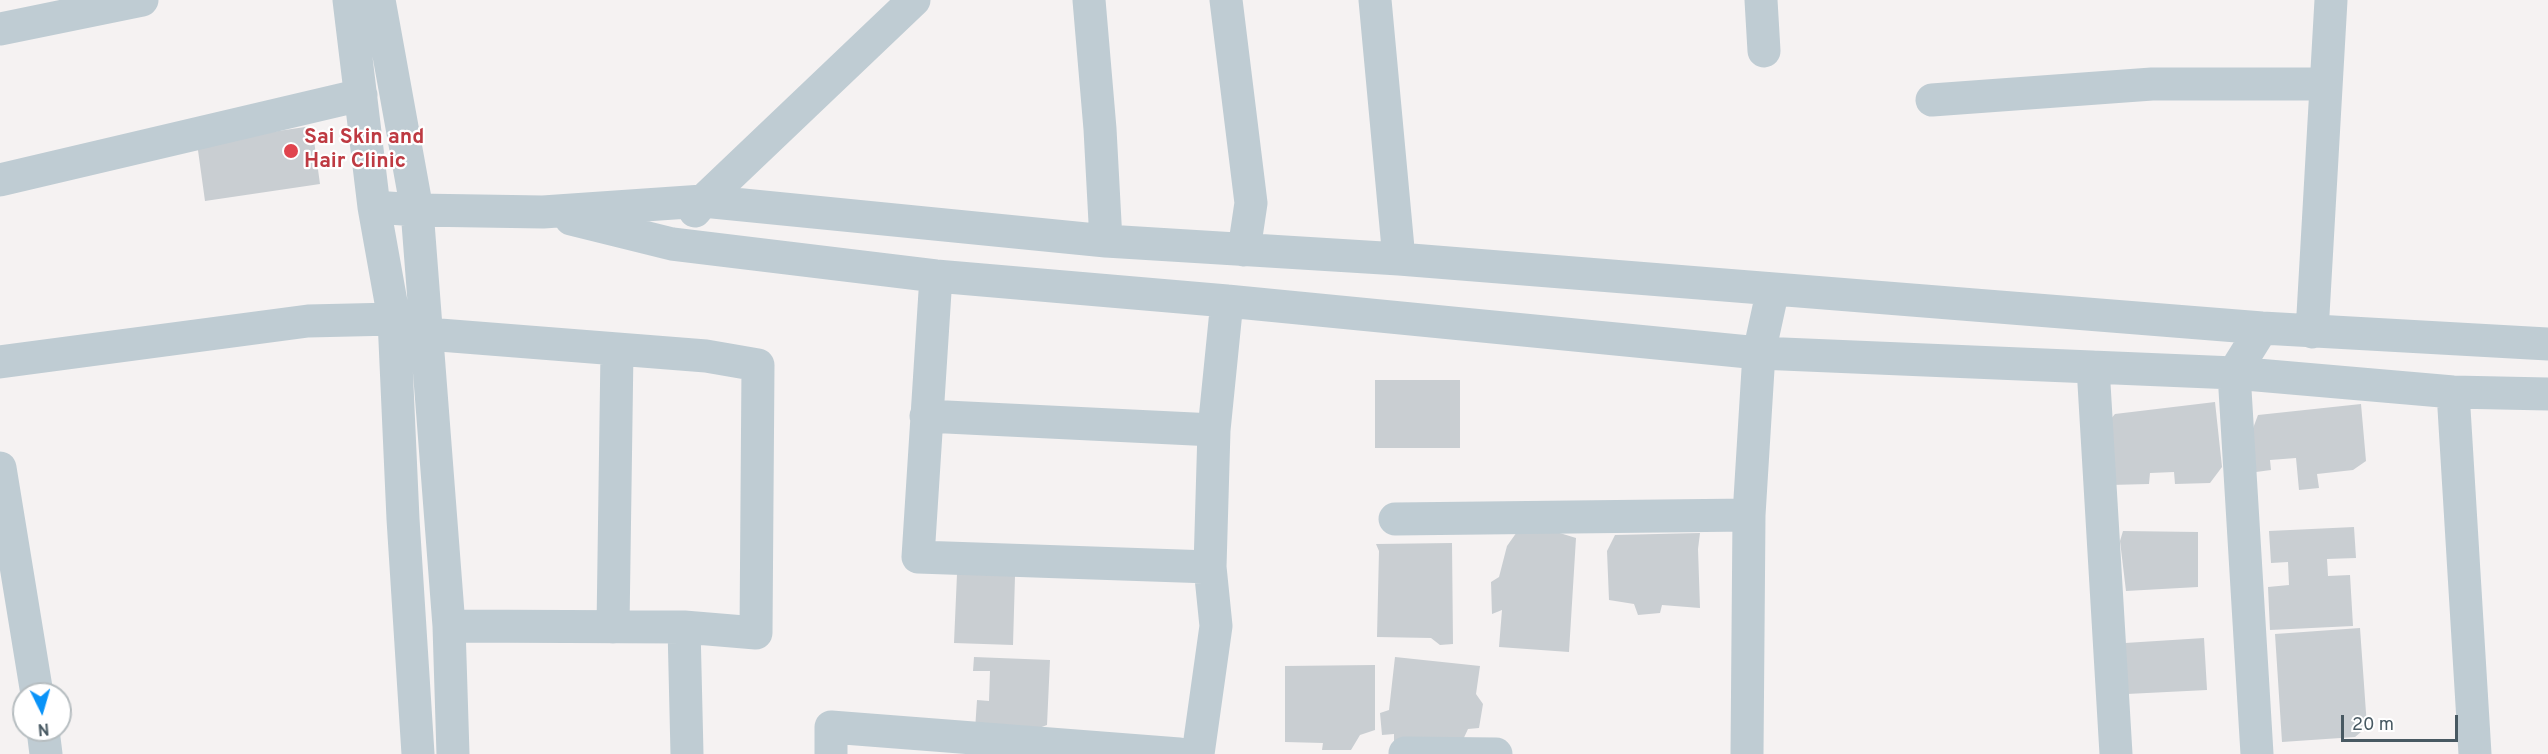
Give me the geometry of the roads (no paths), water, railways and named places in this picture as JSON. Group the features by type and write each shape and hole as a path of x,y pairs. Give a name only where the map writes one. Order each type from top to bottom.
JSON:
{"street":[{"path":"0,29 142,0"},
{"path":"349,0 374,207 394,319 403,519 418,754"},
{"path":"379,0 417,210 449,626 453,754"},
{"path":"672,244 703,201 914,0"},
{"path":"1089,0 1100,129 1106,241"},
{"path":"1227,0 1251,203 1244,250"},
{"path":"1375,0 1399,259"},
{"path":"1761,0 1764,51"},
{"path":"2312,332 2331,0"},
{"path":"1932,100 2152,84 2326,84"},
{"path":"0,180 361,95"},
{"path":"374,207 543,212 703,201 1106,241 1399,259 2312,332 2548,344"},
{"path":"543,212 672,244 936,276 1227,301 1759,353 2234,373 2453,392 2548,394"},
{"path":"936,276 918,557 1210,567"},
{"path":"1747,754 1749,515 1759,353 1773,289"},
{"path":"1197,754 1216,626 1210,567 1214,430 1227,301"},
{"path":"0,362 308,321 394,319"},
{"path":"2258,754 2234,373 2262,328"},
{"path":"428,334 706,356 758,364 756,633 684,627 449,626"},
{"path":"613,627 618,350"},
{"path":"2093,367 2116,754"},
{"path":"2453,392 2475,754"},
{"path":"927,416 1214,430"},
{"path":"0,468 8,560 34,682"},
{"path":"1395,519 1749,515"},
{"path":"684,627 687,754"},
{"path":"831,754 831,727 1179,754"},
{"path":"1405,753 1496,754"}],"place":[{"name":"Sai Skin and Hair Clinic","path":"291,151"}]}
